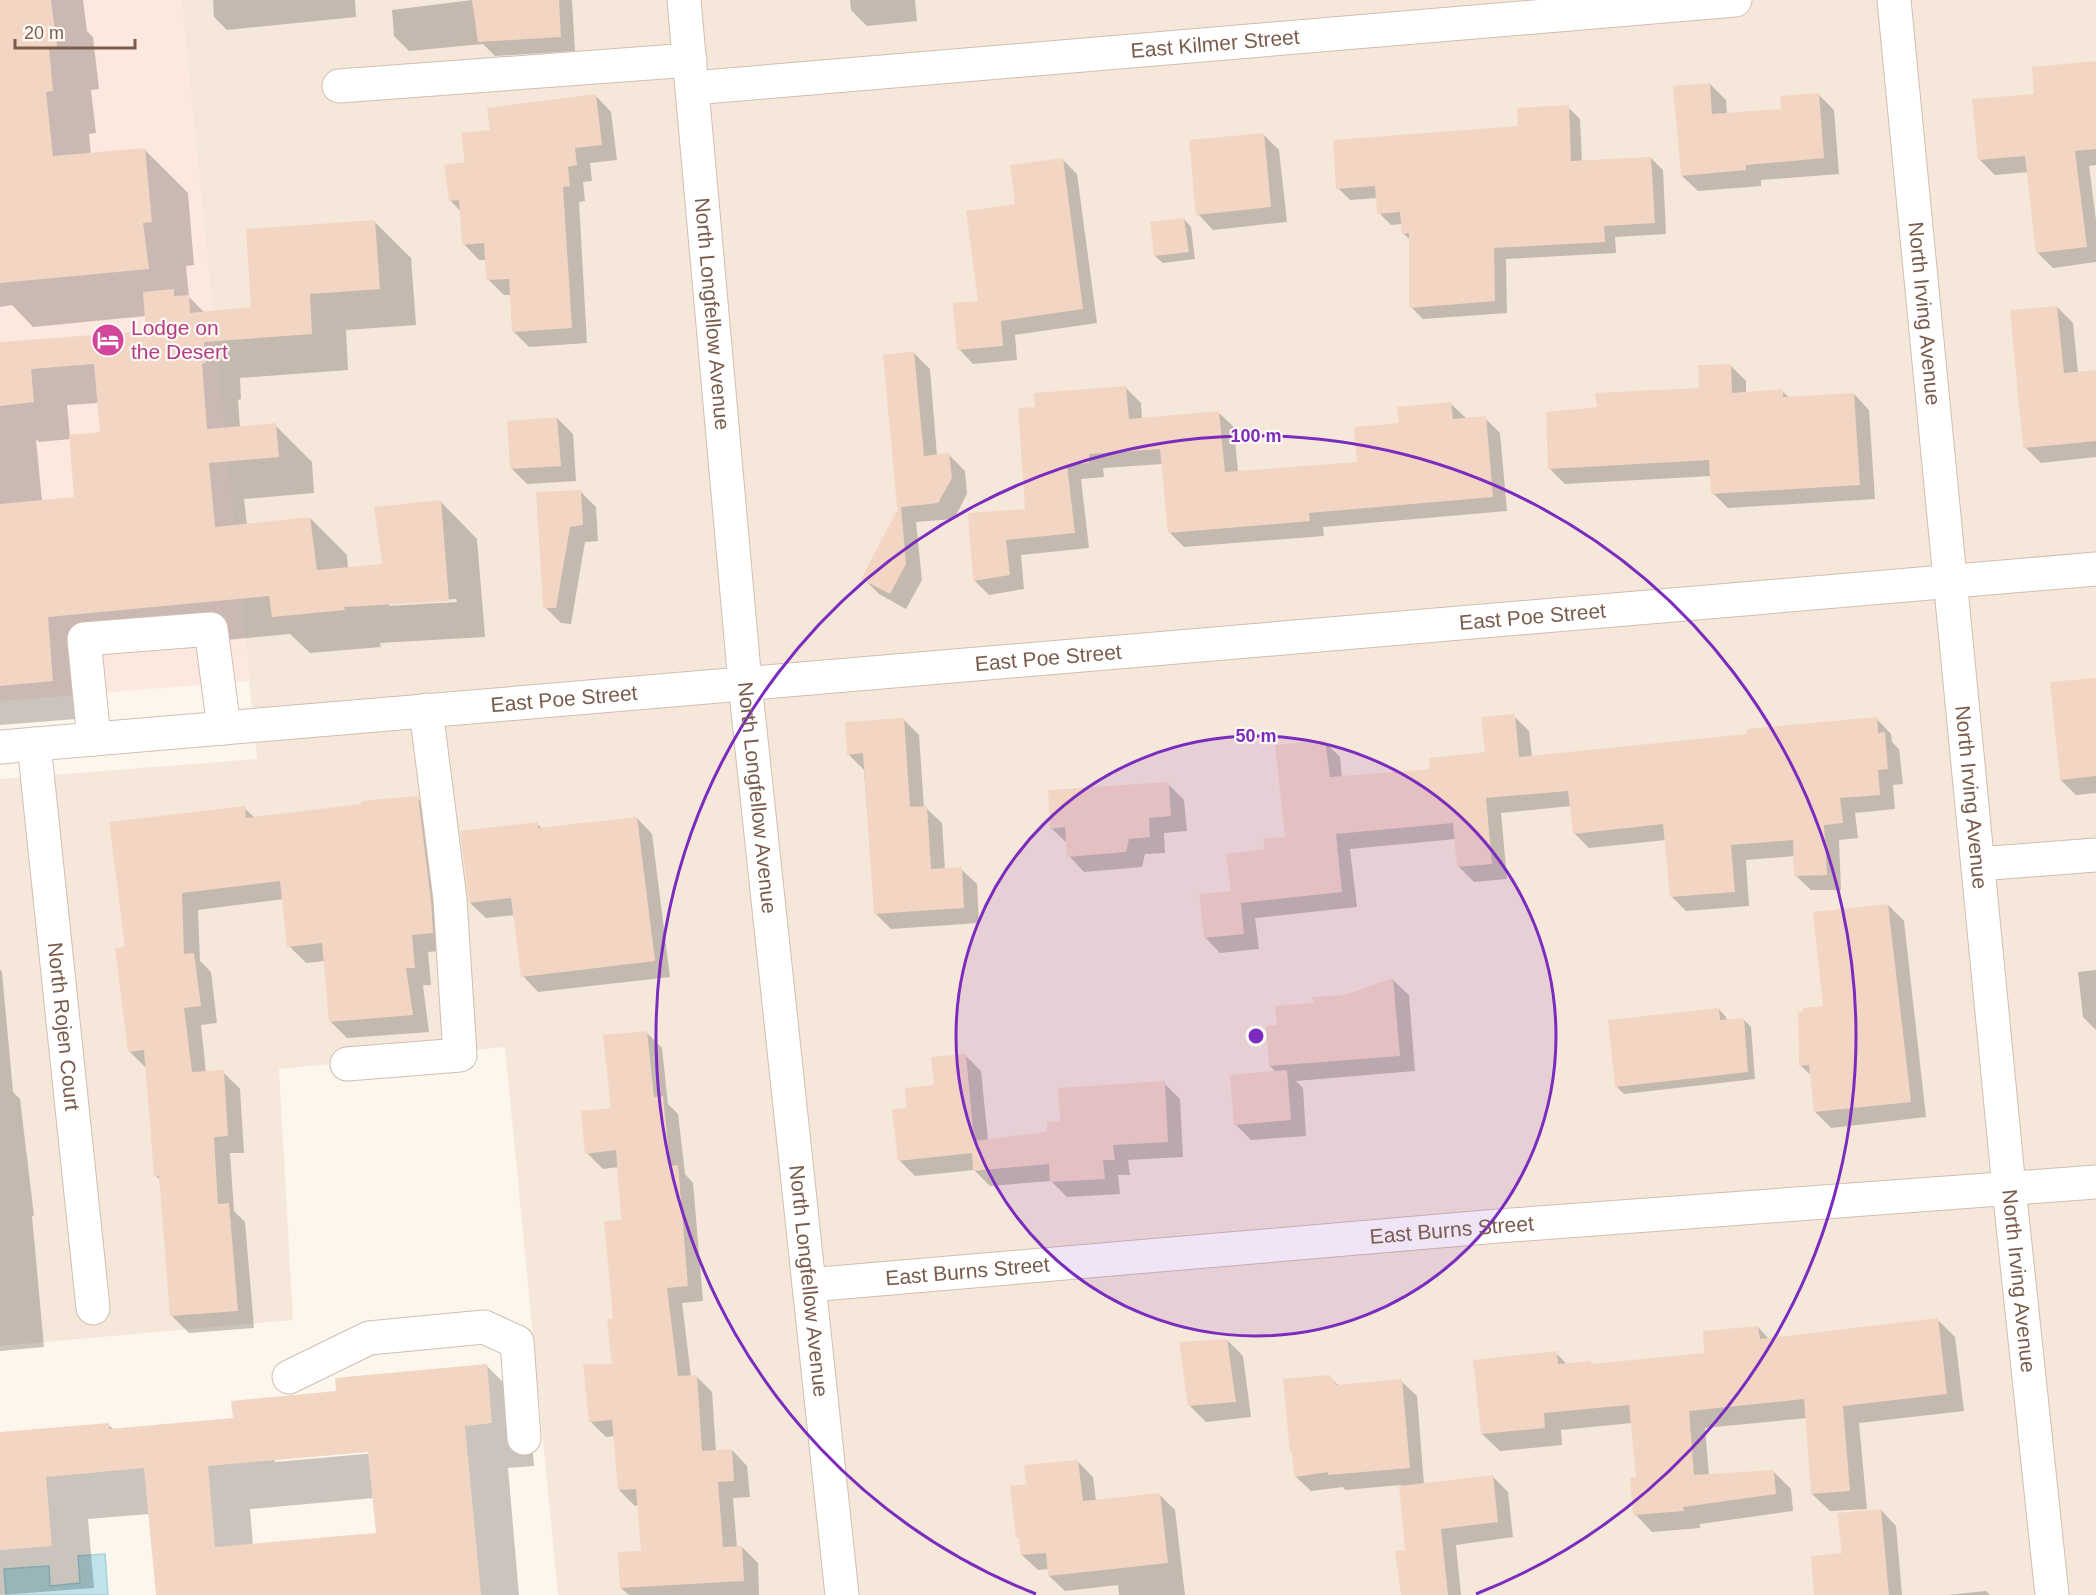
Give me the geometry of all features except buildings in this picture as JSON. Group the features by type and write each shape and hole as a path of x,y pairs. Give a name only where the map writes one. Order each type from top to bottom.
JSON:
{"street":[{"name":"North Longfellow Avenue","path":"684,0 745,683 842,1595"},
{"name":"East Kilmer Street","path":"339,86 692,74 1735,0"},
{"name":"North Irving Avenue","path":"1894,0 2009,1188 2052,1595"},
{"name":"East Poe Street","path":"0,747 2096,569"},
{"path":"94,739 84,639 211,629 225,728"},
{"path":"347,1064 460,1055 450,898 426,710"},
{"name":"North Rojen Court","path":"34,744 93,1308"},
{"path":"1978,864 2096,855"},
{"name":"East Burns Street","path":"809,1285 1486,1227 2096,1182"},
{"path":"289,1377 369,1338 484,1327 517,1342 524,1438"}],"shaded area":[{"name":"Lodge on the Desert","path":"0,0 181,0 249,681 0,701"},
{"path":"181,0 2096,0 2096,1595 558,1595 505,1047 279,1069 293,1320 0,1346 0,779 257,759"}],"water":[{"path":"105,1554 108,1595 6,1595 4,1569 49,1566 50,1586 80,1583 78,1556"}],"place":[{"name":"Lodge on the Desert","path":"108,340"}]}
